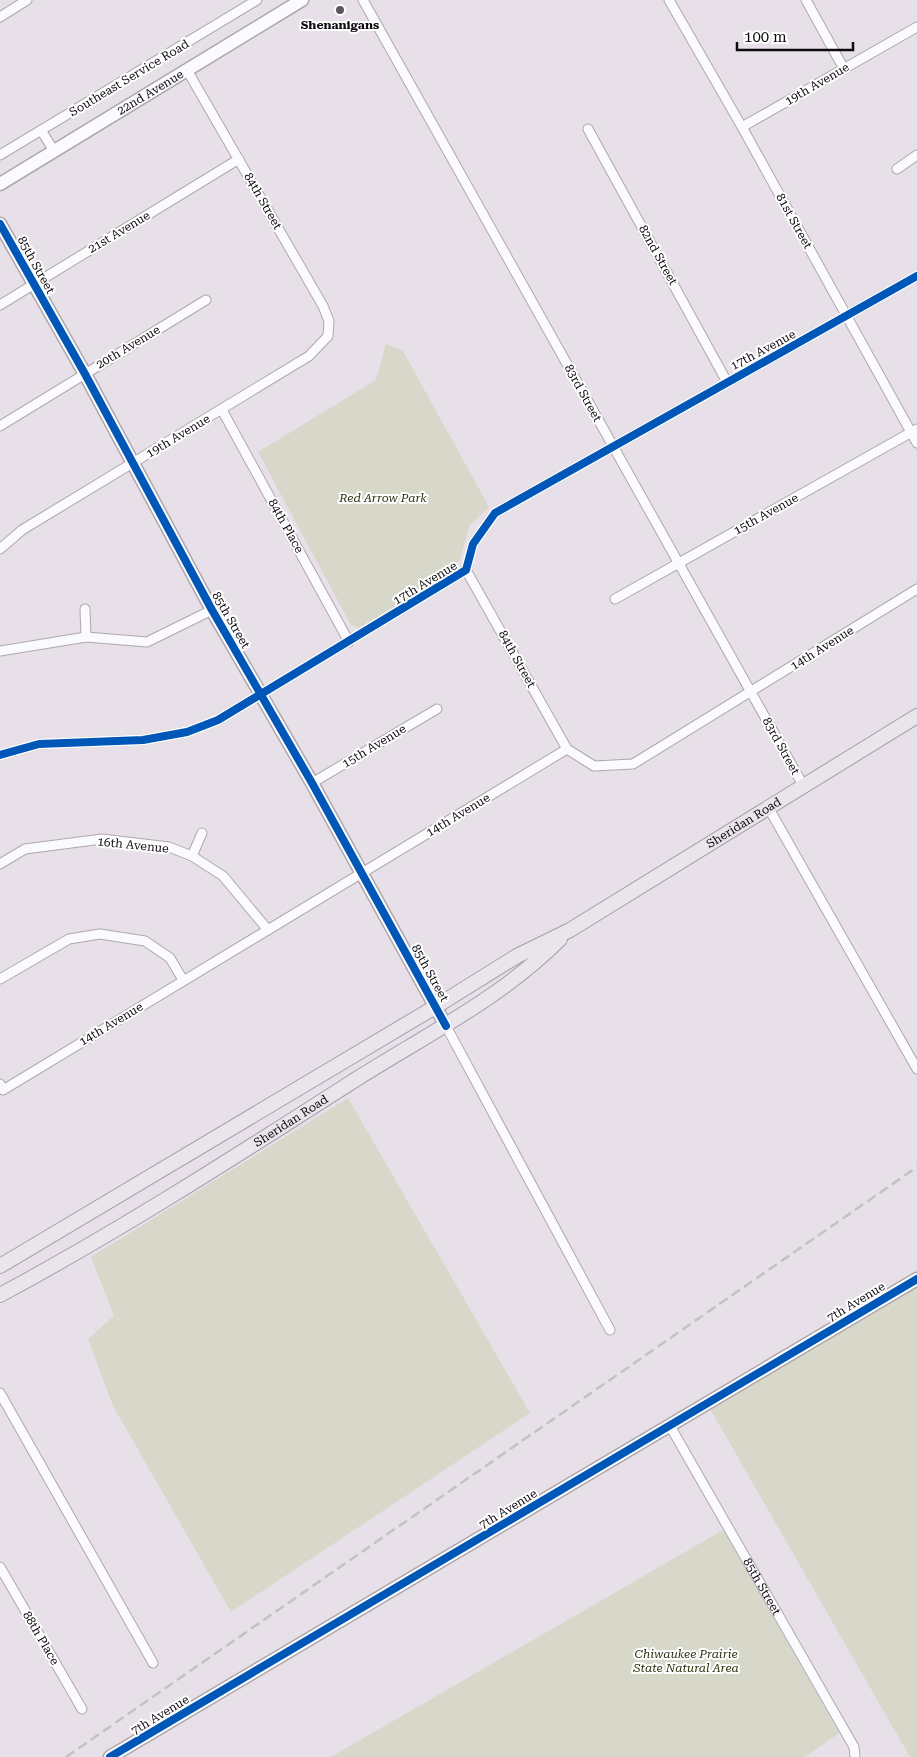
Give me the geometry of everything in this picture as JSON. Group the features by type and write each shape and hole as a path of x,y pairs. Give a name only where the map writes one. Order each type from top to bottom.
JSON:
{"main road":[{"name":"Sheridan Road","path":"0,1266 436,1007 516,956 570,930 917,716"},
{"name":"Sheridan Road","path":"0,1294 181,1189 361,1076 446,1026 482,1003 540,960 570,930"}],"street":[{"path":"0,17 27,0"},
{"name":"Southeast Service Road","path":"0,155 257,0"},
{"name":"22nd Avenue","path":"0,184 302,0"},
{"name":"83rd Street","path":"363,0 803,785"},
{"name":"81st Street","path":"669,0 742,126 847,317 914,431 917,443"},
{"path":"806,0 844,68"},
{"name":"19th Avenue","path":"742,126 917,27"},
{"name":"84th Street","path":"187,70 323,306 329,321 328,336"},
{"name":"82nd Street","path":"588,129 727,382"},
{"path":"41,130 54,151"},
{"path":"897,169 917,155"},
{"name":"21st Avenue","path":"0,305 239,159"},
{"name":"85th Street","path":"0,224 85,374 212,610 312,783 436,1007 610,1330"},
{"name":"17th Avenue","path":"0,755 39,744 143,740 187,732 218,720 466,570 473,544 495,513 614,448 727,382 847,317 917,276"},
{"name":"20th Avenue","path":"0,426 206,300"},
{"name":"19th Avenue","path":"0,549 22,530 309,356 328,336"},
{"name":"84th Place","path":"222,410 349,642"},
{"name":"15th Avenue","path":"614,599 914,431"},
{"name":"84th Street","path":"466,570 567,749"},
{"name":"14th Avenue","path":"2,1087 268,930 567,749 594,766 633,764 917,590"},
{"path":"85,609 86,637"},
{"path":"0,651 86,637 147,642 212,610"},
{"name":"15th Avenue","path":"312,783 437,709"},
{"path":"768,807 917,1069"},
{"path":"192,856 202,833"},
{"name":"16th Avenue","path":"0,864 25,848 102,839 169,847 192,856 223,876 268,930"},
{"path":"0,979 69,939 100,934 145,941 170,958 183,980"},
{"name":"7th Avenue","path":"110,1757 917,1279"},
{"path":"0,1393 153,1663"},
{"name":"85th Street","path":"670,1426 854,1747 855,1757"},
{"name":"88th Place","path":"0,1567 82,1709"}],"green space":[{"name":"Red Arrow Park","path":"386,344 403,351 489,507 469,526 460,560 446,575 359,628 351,625 258,452 376,380"},
{"path":"348,1098 530,1413 231,1612 113,1406 88,1339 114,1316 91,1257"},
{"path":"917,1282 917,1757 910,1757 709,1407"},
{"name":"Chiwaukee Prairie State Natural Area","path":"723,1530 839,1733 805,1757 331,1757"}],"railway":[{"path":"66,1757 917,1167"}],"cycle path":[{"path":"0,224 85,374 212,610 312,783 446,1026"},
{"path":"0,755 39,744 143,740 187,732 218,720 466,570 473,544 495,513 917,276"},
{"path":"110,1757 917,1279"}],"place":[{"name":"Shenanigans","path":"340,10"}]}
